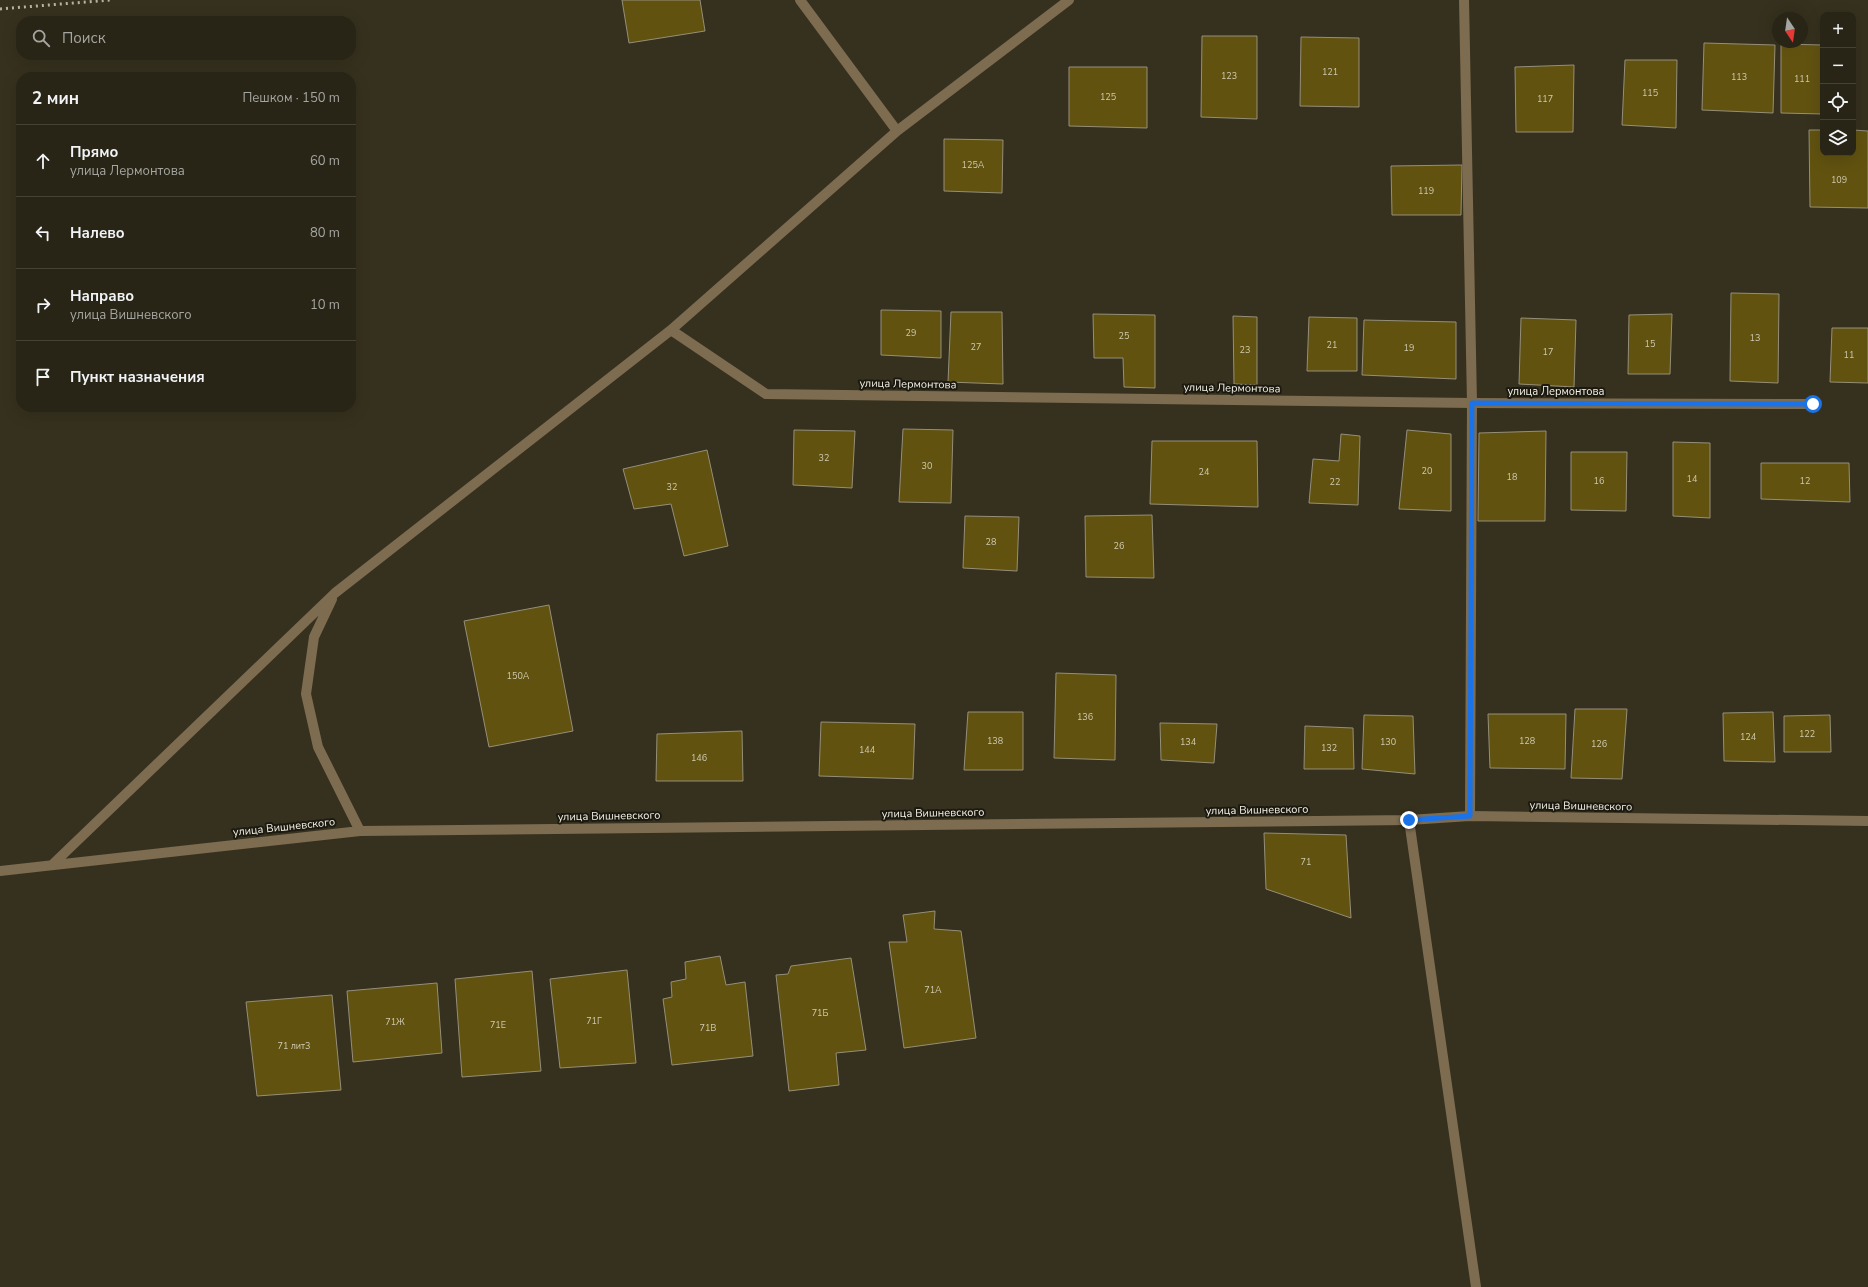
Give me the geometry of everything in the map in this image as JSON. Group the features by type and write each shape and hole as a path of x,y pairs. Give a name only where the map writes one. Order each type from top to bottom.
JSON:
{"street":[{"path":"800,0 898,130"},
{"path":"53,864 335,593 671,330 898,130 1069,0"},
{"path":"1464,0 1472,403 1470,816"},
{"name":"улица Лермонтова","path":"671,330 766,394 1472,403 1813,404"},
{"path":"335,593 314,637 306,694 318,747 360,831"},
{"name":"улица Вишневского","path":"0,871 360,831 1409,820 1470,816 1868,821"},
{"path":"1409,820 1476,1287"}],"building":[{"path":"622,0 700,0 705,31 629,43"},
{"path":"1202,36 1257,36 1257,119 1201,117"},
{"path":"1301,37 1359,38 1359,107 1300,106"},
{"path":"1704,43 1772,45 1772,48 1775,48 1773,113 1702,110"},
{"path":"1808,45 1820,45 1820,114 1781,113 1781,48 1808,48"},
{"path":"1625,60 1677,60 1676,128 1622,125"},
{"path":"1574,65 1573,132 1516,132 1515,67"},
{"path":"1069,67 1147,67 1147,128 1069,126"},
{"path":"1809,130 1820,130 1820,156 1856,156 1856,130 1868,131 1868,208 1810,207"},
{"path":"944,139 1003,140 1002,193 944,191"},
{"path":"1462,165 1461,215 1392,215 1391,166"},
{"path":"1731,293 1779,294 1778,383 1730,381"},
{"path":"881,310 941,311 941,358 881,355"},
{"path":"951,312 1002,312 1003,384 948,382"},
{"path":"1093,314 1155,315 1155,388 1124,387 1123,358 1094,358"},
{"path":"1672,314 1670,374 1628,374 1629,315"},
{"path":"1233,316 1257,317 1257,385 1234,384"},
{"path":"1309,317 1357,318 1357,371 1307,371"},
{"path":"1521,318 1576,320 1574,387 1519,384"},
{"path":"1364,320 1456,322 1456,379 1362,375"},
{"path":"1832,328 1868,328 1868,383 1830,382"},
{"path":"903,429 953,430 951,503 899,502"},
{"path":"794,430 855,431 852,488 793,485"},
{"path":"1407,430 1451,434 1451,511 1399,509"},
{"path":"1546,431 1545,521 1478,521 1479,433"},
{"path":"1341,434 1360,436 1358,505 1309,503 1313,459 1339,461"},
{"path":"1152,441 1257,441 1258,507 1150,504"},
{"path":"1673,442 1710,443 1710,518 1673,516"},
{"path":"707,450 728,546 684,556 671,504 634,509 623,469"},
{"path":"1571,452 1627,452 1626,511 1571,510"},
{"path":"1761,463 1849,463 1850,502 1761,499"},
{"path":"1152,515 1154,578 1086,577 1085,516"},
{"path":"965,516 1019,517 1017,571 963,568"},
{"path":"549,605 573,731 489,747 464,621"},
{"path":"1056,673 1116,675 1115,760 1054,758"},
{"path":"1575,709 1627,709 1622,779 1571,778"},
{"path":"968,712 1023,712 1023,770 964,770"},
{"path":"1773,712 1775,762 1724,761 1723,713"},
{"path":"1488,714 1566,714 1565,769 1490,768"},
{"path":"1364,715 1413,716 1415,774 1362,769"},
{"path":"1830,715 1831,752 1784,752 1784,716"},
{"path":"821,722 915,724 913,779 819,776"},
{"path":"1160,723 1217,724 1214,763 1161,760"},
{"path":"1305,726 1353,728 1354,769 1304,769"},
{"path":"742,731 743,781 656,781 657,734"},
{"path":"1264,833 1346,835 1351,918 1266,889"},
{"path":"935,911 934,929 961,931 976,1038 904,1048 889,942 907,942 903,915"},
{"path":"720,956 726,985 745,982 753,1056 672,1065 663,999 672,997 671,982 686,979 685,962"},
{"path":"851,958 866,1050 836,1053 839,1085 789,1091 776,975 788,974 791,966"},
{"path":"627,970 636,1063 560,1068 550,979"},
{"path":"532,971 541,1071 462,1077 455,979"},
{"path":"437,983 442,1053 353,1062 347,991"},
{"path":"332,995 341,1090 257,1096 246,1002"}],"railway":[{"path":"0,9 110,0"}],"route":[{"path":"1409,820 1470,816 1472,403 1813,404"}]}
